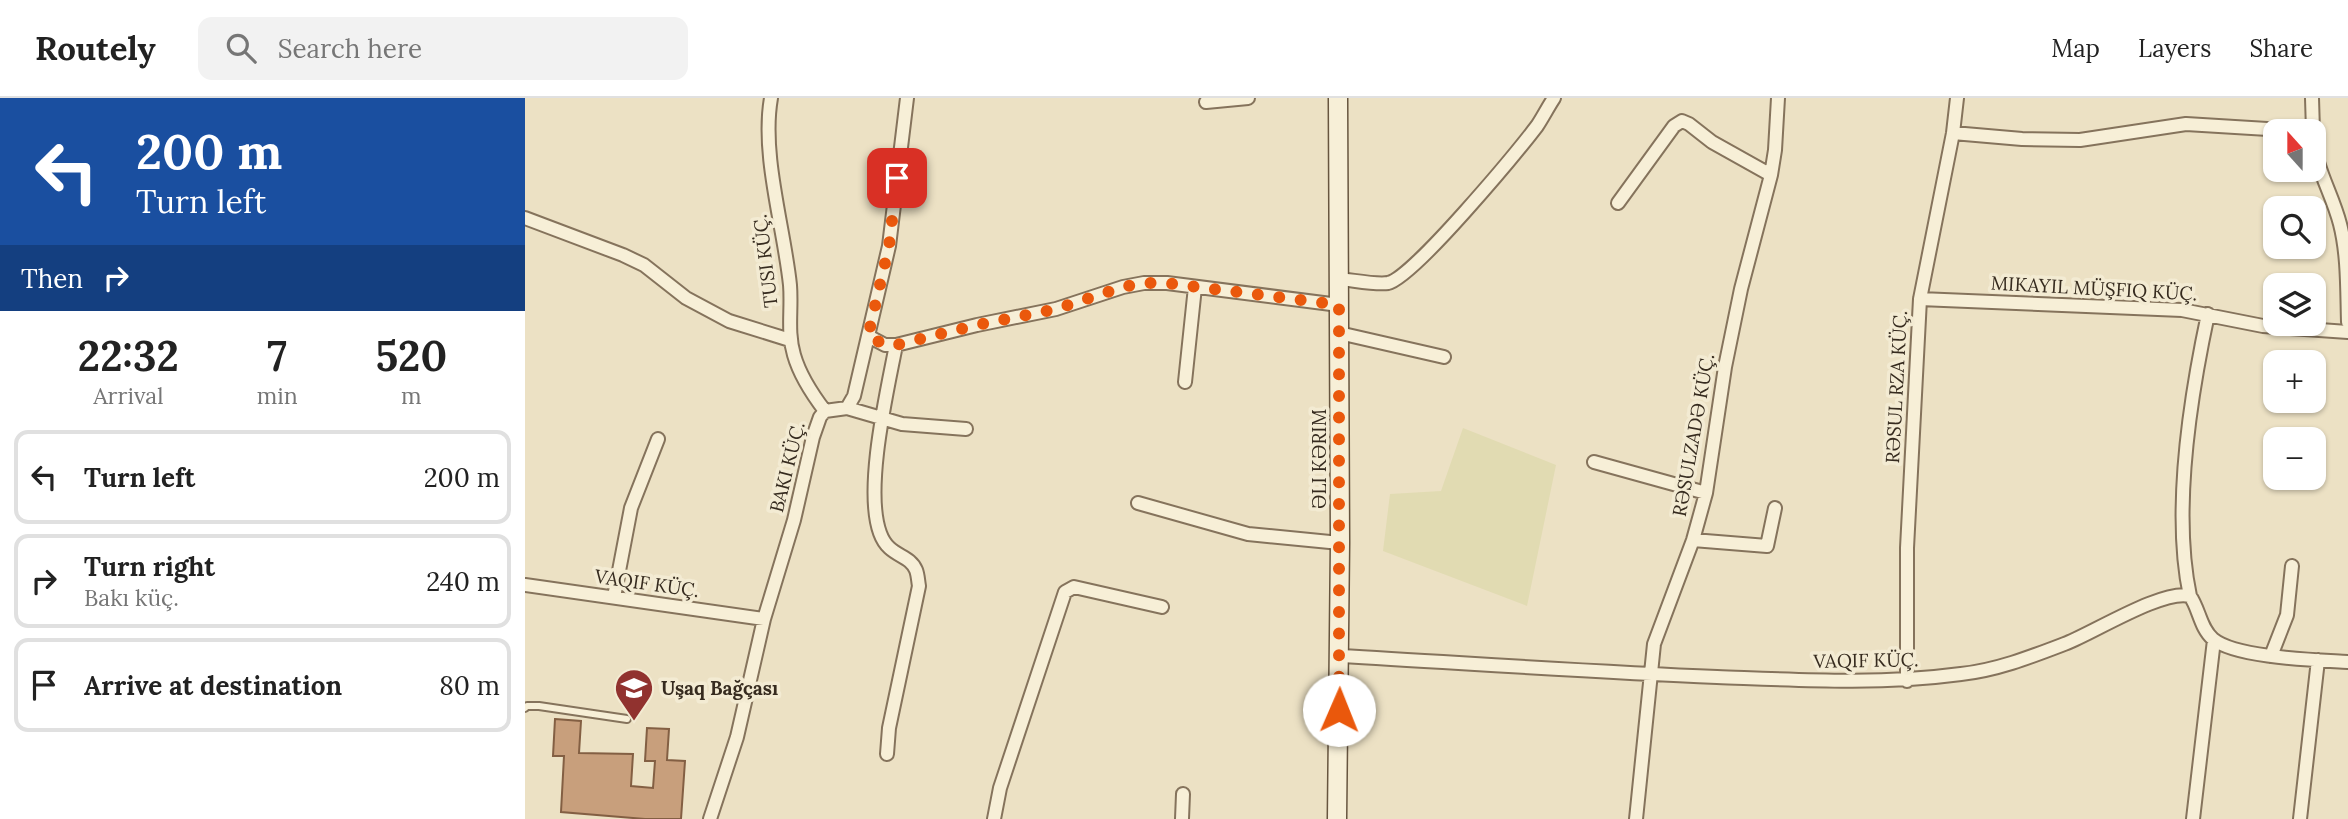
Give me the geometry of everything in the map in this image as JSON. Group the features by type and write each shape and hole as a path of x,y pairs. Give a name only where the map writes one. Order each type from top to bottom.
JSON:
{"main road":[{"name":"ƏLI KƏRIM","path":"1337,819 1340,656 1338,98"}],"street":[{"name":"TUSI KÜÇ.","path":"771,98 770,147 790,286 790,340 810,391 825,411"},
{"path":"847,408 854,396 889,246 907,98"},
{"path":"1206,102 1248,98"},
{"path":"1339,279 1388,283 1401,277 1510,161 1554,98"},
{"name":"RƏSULZADƏ KÜÇ.","path":"1636,819 1654,644 1693,540 1706,493 1725,366 1738,302 1771,175 1778,98"},
{"name":"RƏSUL RZA KÜÇ.","path":"1907,681 1907,548 1920,299 1953,133 1957,98"},
{"path":"2312,98 2313,119"},
{"path":"1618,203 1674,126 1682,121 1712,142 1771,175"},
{"path":"1953,133 2022,139 2080,140 2186,124 2263,129"},
{"path":"2324,182 2340,223 2345,248 2348,322"},
{"path":"525,218 644,265 686,298 729,321 790,340"},
{"path":"868,336 885,345 896,345 1056,309 1123,287 1144,283 1339,305"},
{"path":"1185,382 1195,287"},
{"path":"1920,299 2182,310 2263,326 2348,332"},
{"path":"2208,314 2199,352 2187,444 2182,526 2183,567 2190,596 2202,624 2214,640 2238,650 2271,656 2348,662"},
{"path":"1339,333 1444,357"},
{"path":"887,754 889,728 919,586 916,570 909,560 889,550 880,533 875,511 882,418 896,345"},
{"path":"709,819 737,737 764,619 794,520 820,417 825,411 847,408 902,424 966,429"},
{"path":"614,597 631,508 658,439"},
{"path":"1594,462 1706,493"},
{"path":"1138,503 1248,534 1340,543"},
{"path":"1693,540 1767,546 1775,508"},
{"path":"2271,656 2287,615 2292,566"},
{"name":"VAQIF KÜÇ.","path":"525,585 764,619"},
{"path":"994,819 1000,788 1065,592 1074,587 1162,607"},
{"name":"VAQIF KÜÇ.","path":"1340,656 1651,674 1856,682 1907,681 1964,674 2015,663 2070,642 2171,596 2190,596"},
{"path":"2193,819 2214,640"},
{"path":"2300,819 2318,660"},
{"path":"1183,794 1186,818"}],"lane":[{"path":"525,708 539,706 627,719"}],"shaded area":[{"path":"1463,428 1556,465 1527,606 1383,551 1390,494 1441,491"}],"building":[{"path":"555,719 581,721 579,753 633,754 631,786 653,788 655,761 645,761 647,728 669,729 667,760 685,761 681,819 561,812 564,756 553,756"}],"place":[{"name":"Uşaq Bağçası","path":"634,722"}],"route":[{"path":"897,178 889,246 868,336 885,345 896,345 1056,309 1123,287 1144,283 1167,283 1339,305 1339,710"}]}
